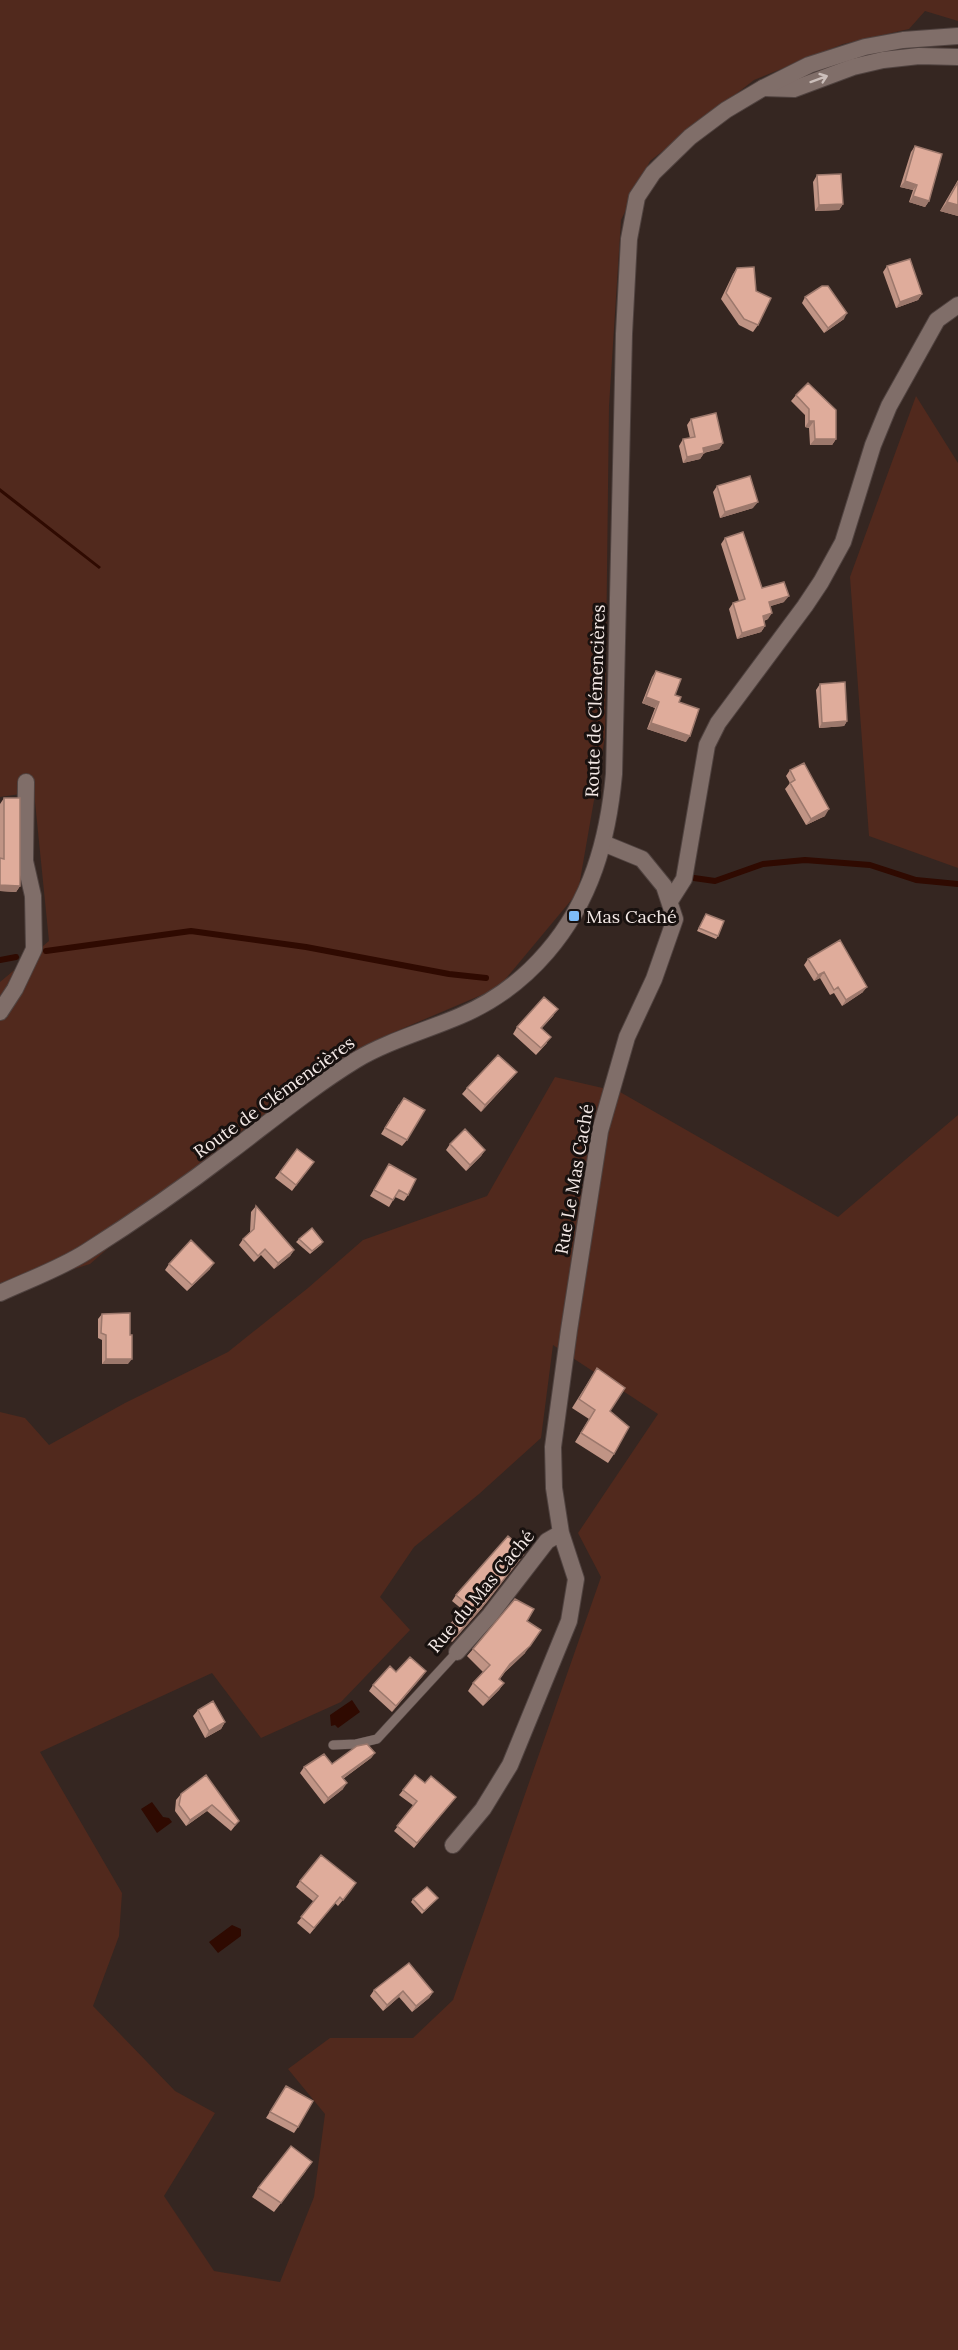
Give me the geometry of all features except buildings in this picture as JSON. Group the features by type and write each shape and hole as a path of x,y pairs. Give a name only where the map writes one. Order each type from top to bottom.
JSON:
{"street":[{"name":"Route de Clémencières","path":"0,1293 84,1253 208,1168 333,1074 371,1051 462,1016 492,1000 521,979 563,933 583,900 603,843 608,826 615,774 624,334 629,239 637,197 653,173 690,137 726,110 762,88 809,65 865,47 903,40 958,36"},
{"path":"762,88 794,88 853,67 883,60 919,56 958,57"},
{"path":"670,901 684,879 707,745 714,730 731,703 806,606 821,582 843,542 873,445 888,406 938,320 958,305"},
{"path":"0,1012 15,989 34,949 33,896 26,861 26,782"},
{"name":"Rue Le Mas Caché","path":"561,1533 554,1488 553,1447 600,1131 627,1037 654,979 675,919 664,886 642,859 603,843"},
{"name":"Rue du Mas Caché","path":"453,1845 483,1809 510,1766 569,1621 576,1579 561,1533 547,1541 490,1616 457,1652"}],"lane":[{"name":"Rue du Mas Caché","path":"333,1745 356,1744 377,1739 457,1652"}],"shaded area":[{"path":"0,0 958,0 958,21 925,11 909,29 843,44 754,80 650,161 621,220 609,406 605,737 578,892 498,988 378,1039 251,1123 90,1264 0,1292 0,982 49,941 34,792 0,797"},
{"path":"916,396 958,463 958,868 869,836 850,577"},
{"path":"0,488 101,567 99,569 0,492"},
{"path":"555,1077 620,1092 838,1217 958,1115 958,2350 0,2350 0,1412 25,1418 49,1445 125,1403 228,1352 308,1288 363,1240 487,1196","holes":["553,1345 658,1414 578,1533 601,1577 453,2000 413,2038 330,2038 288,2069 325,2114 314,2197 280,2282 214,2271 164,2196 215,2113 175,2091 93,2006 119,1936 122,1893 40,1752 212,1673 261,1738 341,1702 410,1630 380,1597 414,1547 479,1494 541,1438"]},
{"path":"352,1700 360,1712 338,1728 335,1725 331,1726 330,1715"},
{"path":"152,1802 163,1817 169,1818 172,1822 157,1833 141,1809"},
{"path":"232,1925 241,1929 241,1936 218,1953 209,1942"}],"waterway":[{"path":"694,878 715,881 763,864 805,860 870,865 916,880 958,884"},
{"path":"46,951 191,931 306,947 449,974 486,978"},
{"path":"0,960 16,957"}],"place":[{"name":"Mas Caché","path":"574,916"}]}
